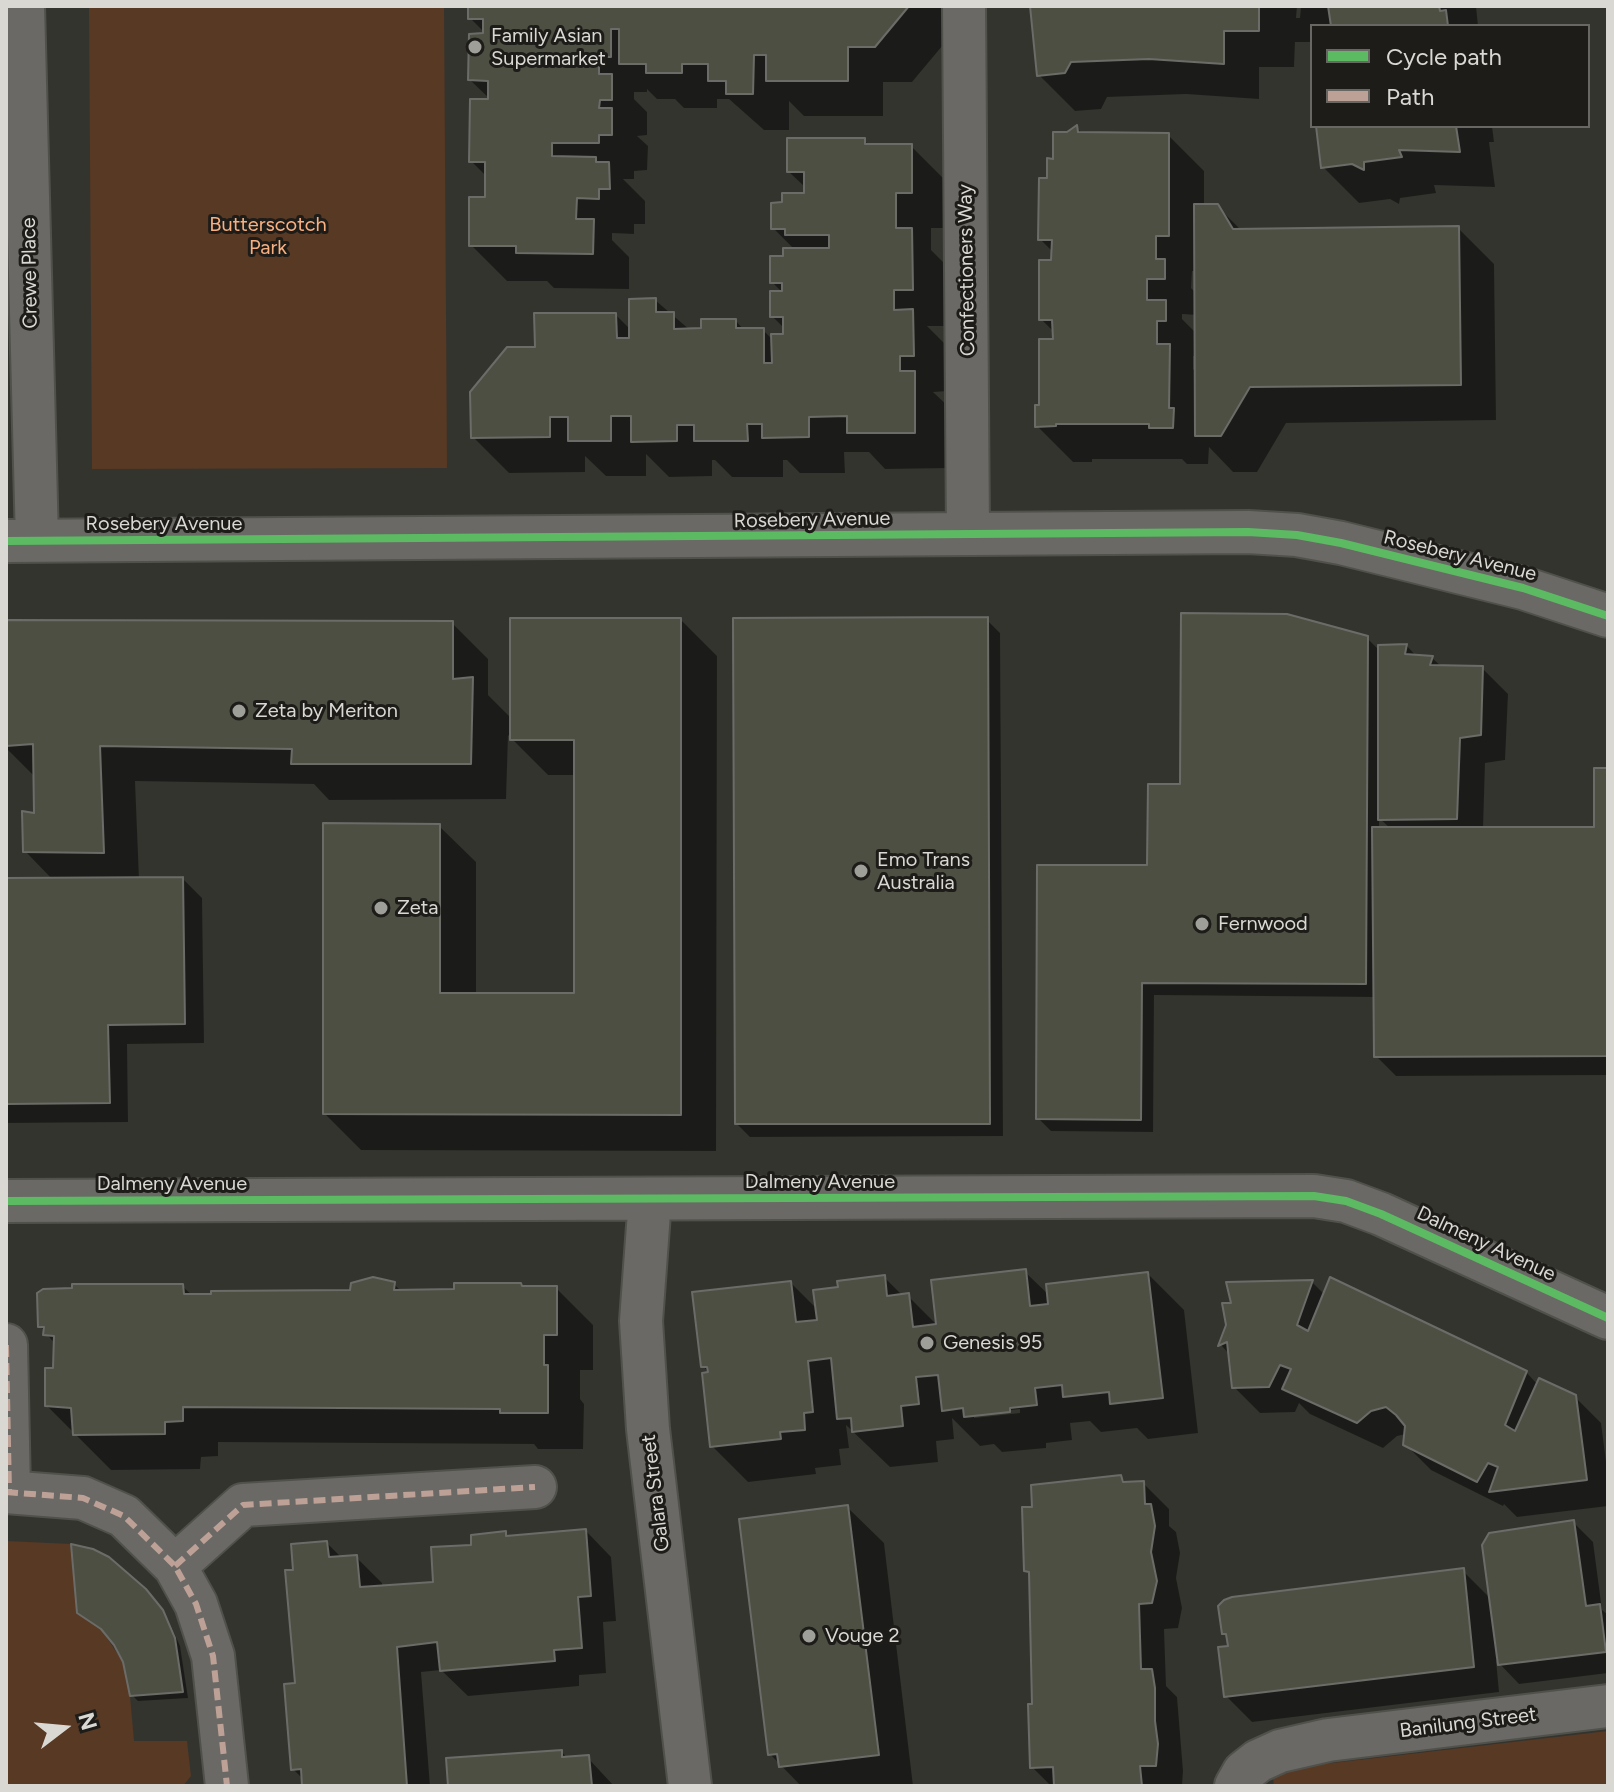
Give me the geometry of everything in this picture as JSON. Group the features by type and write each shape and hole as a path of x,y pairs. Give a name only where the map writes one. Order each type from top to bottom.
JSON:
{"street":[{"name":"Crewe Place","path":"22,541 23,6"},
{"name":"Confectioners Way","path":"964,6 968,534"},
{"name":"Rosebery Avenue","path":"22,541 1248,532 1297,535 1341,543 1523,588 1608,616"},
{"name":"Dalmeny Avenue","path":"6,1201 1314,1196 1346,1201 1381,1214 1608,1318"},
{"name":"Galara Street","path":"650,1199 641,1321 648,1429 690,1786"},
{"path":"6,1345 8,1492 83,1498 124,1516 175,1566 196,1604 213,1656 227,1786"},
{"path":"175,1566 243,1505 535,1487"},
{"name":"Banilung Street","path":"1236,1786 1244,1772 1258,1761 1280,1751 1328,1740 1608,1706"},
{"name":"Banilung Street","path":"1210,1786 1221,1758 1247,1744 1279,1739 1328,1740"}],"green space":[{"name":"Butterscotch Park","path":"89,6 444,6 447,468 92,469"},
{"path":"6,1541 71,1544 77,1613 101,1629 123,1662 134,1741 187,1741 191,1776 183,1786 6,1786"},
{"path":"1608,1731 1608,1786 1274,1786 1272,1770"}],"building":[{"path":"468,6 909,6 875,47 848,47 848,81 766,81 766,55 754,55 753,94 726,94 726,81 708,81 708,64 682,64 682,73 646,73 646,64 619,64 619,29 611,29 611,57 599,57 599,74 612,74 612,100 600,100 599,108 612,108 612,135 599,135 599,143 552,143 552,156 596,157 596,162 609,162 610,189 599,189 599,199 577,198 576,219 594,219 593,254 516,253 516,246 469,246 469,197 485,197 485,162 469,162 470,99 488,99 488,81 468,80 469,34 483,33 483,19 468,19"},
{"path":"1030,6 1259,6 1259,31 1224,31 1224,64 1149,59 1071,62 1065,73 1037,76"},
{"path":"1328,6 1439,6 1440,11 1446,10 1448,24 1331,24"},
{"path":"1077,125 1078,132 1169,133 1169,236 1156,236 1156,259 1165,259 1165,279 1147,279 1147,300 1166,300 1166,321 1157,321 1157,344 1170,344 1169,408 1174,408 1173,428 1149,428 1149,424 1056,424 1035,427 1035,405 1039,405 1039,339 1053,339 1052,320 1039,320 1039,260 1051,260 1052,240 1038,240 1039,178 1047,178 1047,158 1053,159 1053,132 1067,132"},
{"path":"1316,128 1456,128 1460,152 1399,150 1402,157 1364,162 1364,170 1352,164 1321,168"},
{"path":"787,138 865,138 865,144 912,144 912,193 896,193 896,228 912,228 913,290 894,290 894,310 913,309 914,356 900,356 900,371 915,371 915,433 847,433 847,416 809,417 809,437 762,438 762,424 747,424 748,441 694,441 694,425 677,425 677,441 631,442 631,416 611,416 611,441 568,441 568,417 550,417 550,437 471,438 470,392 507,347 535,347 534,313 616,313 617,338 629,338 629,299 656,298 656,312 674,312 674,329 701,328 701,319 736,319 736,328 764,328 764,363 772,363 771,334 783,334 783,317 770,317 770,291 782,291 782,283 770,283 770,256 783,256 783,248 829,248 829,235 785,235 785,229 771,229 771,203 782,202 782,193 804,193 804,172 787,172"},
{"path":"1194,204 1218,204 1233,229 1459,226 1461,385 1250,387 1221,436 1195,436"},
{"name":"Fernwood","path":"1181,613 1287,614 1368,636 1366,984 1142,983 1141,1120 1036,1119 1037,865 1147,865 1148,784 1180,784"},
{"name":"Emo Trans Australia","path":"988,617 990,1124 735,1124 733,618"},
{"name":"Zeta","path":"510,618 681,618 681,1115 323,1114 323,823 440,824 440,993 574,993 574,740 510,740"},
{"name":"Zeta by Meriton","path":"6,620 453,621 453,679 473,677 471,764 291,764 292,749 100,746 104,853 23,852 22,811 34,813 33,744 6,746"},
{"path":"1407,644 1405,654 1433,656 1430,665 1483,666 1481,735 1460,738 1457,819 1378,820 1378,645"},
{"path":"1594,768 1608,768 1608,1056 1374,1057 1372,827 1594,827"},
{"path":"183,877 185,1024 108,1025 110,1103 6,1104 6,878"},
{"name":"Genesis 95","path":"1026,1269 1030,1306 1048,1304 1046,1284 1148,1272 1163,1398 1110,1404 1109,1392 1063,1397 1062,1385 1035,1388 1037,1405 1010,1408 1010,1412 964,1417 963,1408 942,1411 938,1375 916,1377 919,1404 901,1406 903,1426 852,1432 851,1418 837,1419 831,1358 808,1361 813,1412 804,1413 805,1430 780,1432 781,1439 710,1447 702,1373 708,1372 707,1367 701,1367 692,1292 791,1281 796,1322 817,1320 813,1290 838,1287 837,1281 885,1275 887,1296 909,1293 913,1327 936,1324 931,1280"},
{"path":"373,1277 395,1282 394,1290 454,1289 454,1283 557,1286 557,1335 544,1335 544,1365 548,1365 548,1413 500,1413 500,1409 183,1407 183,1421 165,1422 165,1434 73,1435 71,1408 45,1406 45,1368 53,1368 54,1336 43,1335 44,1327 38,1327 37,1293 43,1289 72,1288 72,1284 183,1284 184,1294 350,1290 351,1283"},
{"path":"1330,1277 1527,1371 1505,1425 1515,1431 1539,1378 1576,1395 1587,1480 1489,1492 1498,1467 1488,1463 1477,1482 1403,1445 1405,1426 1386,1407 1371,1411 1357,1423 1282,1389 1291,1369 1280,1365 1269,1387 1232,1388 1227,1342 1218,1346 1226,1325 1222,1303 1231,1303 1226,1282 1313,1280 1297,1325 1308,1331"},
{"path":"1121,1475 1123,1482 1144,1481 1145,1504 1151,1504 1155,1526 1151,1552 1157,1581 1152,1603 1139,1604 1141,1669 1152,1669 1155,1688 1156,1766 1140,1766 1142,1786 1054,1786 1053,1767 1030,1768 1029,1572 1024,1571 1022,1507 1032,1507 1031,1485"},
{"name":"Vouge 2","path":"848,1505 879,1755 779,1767 777,1754 768,1755 739,1519"},
{"path":"1574,1520 1586,1606 1600,1604 1606,1652 1498,1665 1482,1545 1489,1533"},
{"path":"586,1529 591,1596 578,1597 582,1648 554,1650 555,1661 440,1671 437,1642 397,1647 407,1786 302,1786 301,1769 291,1770 284,1684 295,1683 285,1570 293,1570 291,1544 327,1541 329,1557 357,1555 360,1587 433,1582 431,1547 471,1545 471,1535 506,1531 506,1536"},
{"path":"71,1544 109,1557 146,1589 163,1610 175,1638 183,1692 130,1696 123,1662 114,1645 101,1629 77,1613"},
{"path":"1464,1568 1474,1667 1224,1697 1218,1647 1228,1646 1226,1634 1222,1634 1218,1606 1224,1600"},
{"path":"562,1750 562,1757 589,1755 592,1786 448,1786 446,1758"}],"marked path":[{"path":"6,1345 9,1492"},
{"path":"175,1566 243,1505 535,1487"},
{"path":"6,1492 83,1498 124,1516 175,1566 196,1604 213,1656 227,1786"}],"cycle path":[{"path":"6,541 1248,532 1297,535 1341,543 1523,588 1608,616"},
{"path":"6,1201 1314,1196 1346,1201 1381,1214 1608,1318"}],"place":[{"name":"Family Asian Supermarket","path":"475,47"},
{"name":"Zeta by Meriton","path":"239,711"},
{"name":"Emo Trans Australia","path":"861,871"},
{"name":"Zeta","path":"381,908"},
{"name":"Fernwood","path":"1202,924"},
{"name":"Genesis 95","path":"927,1343"},
{"name":"Vouge 2","path":"809,1636"}]}
